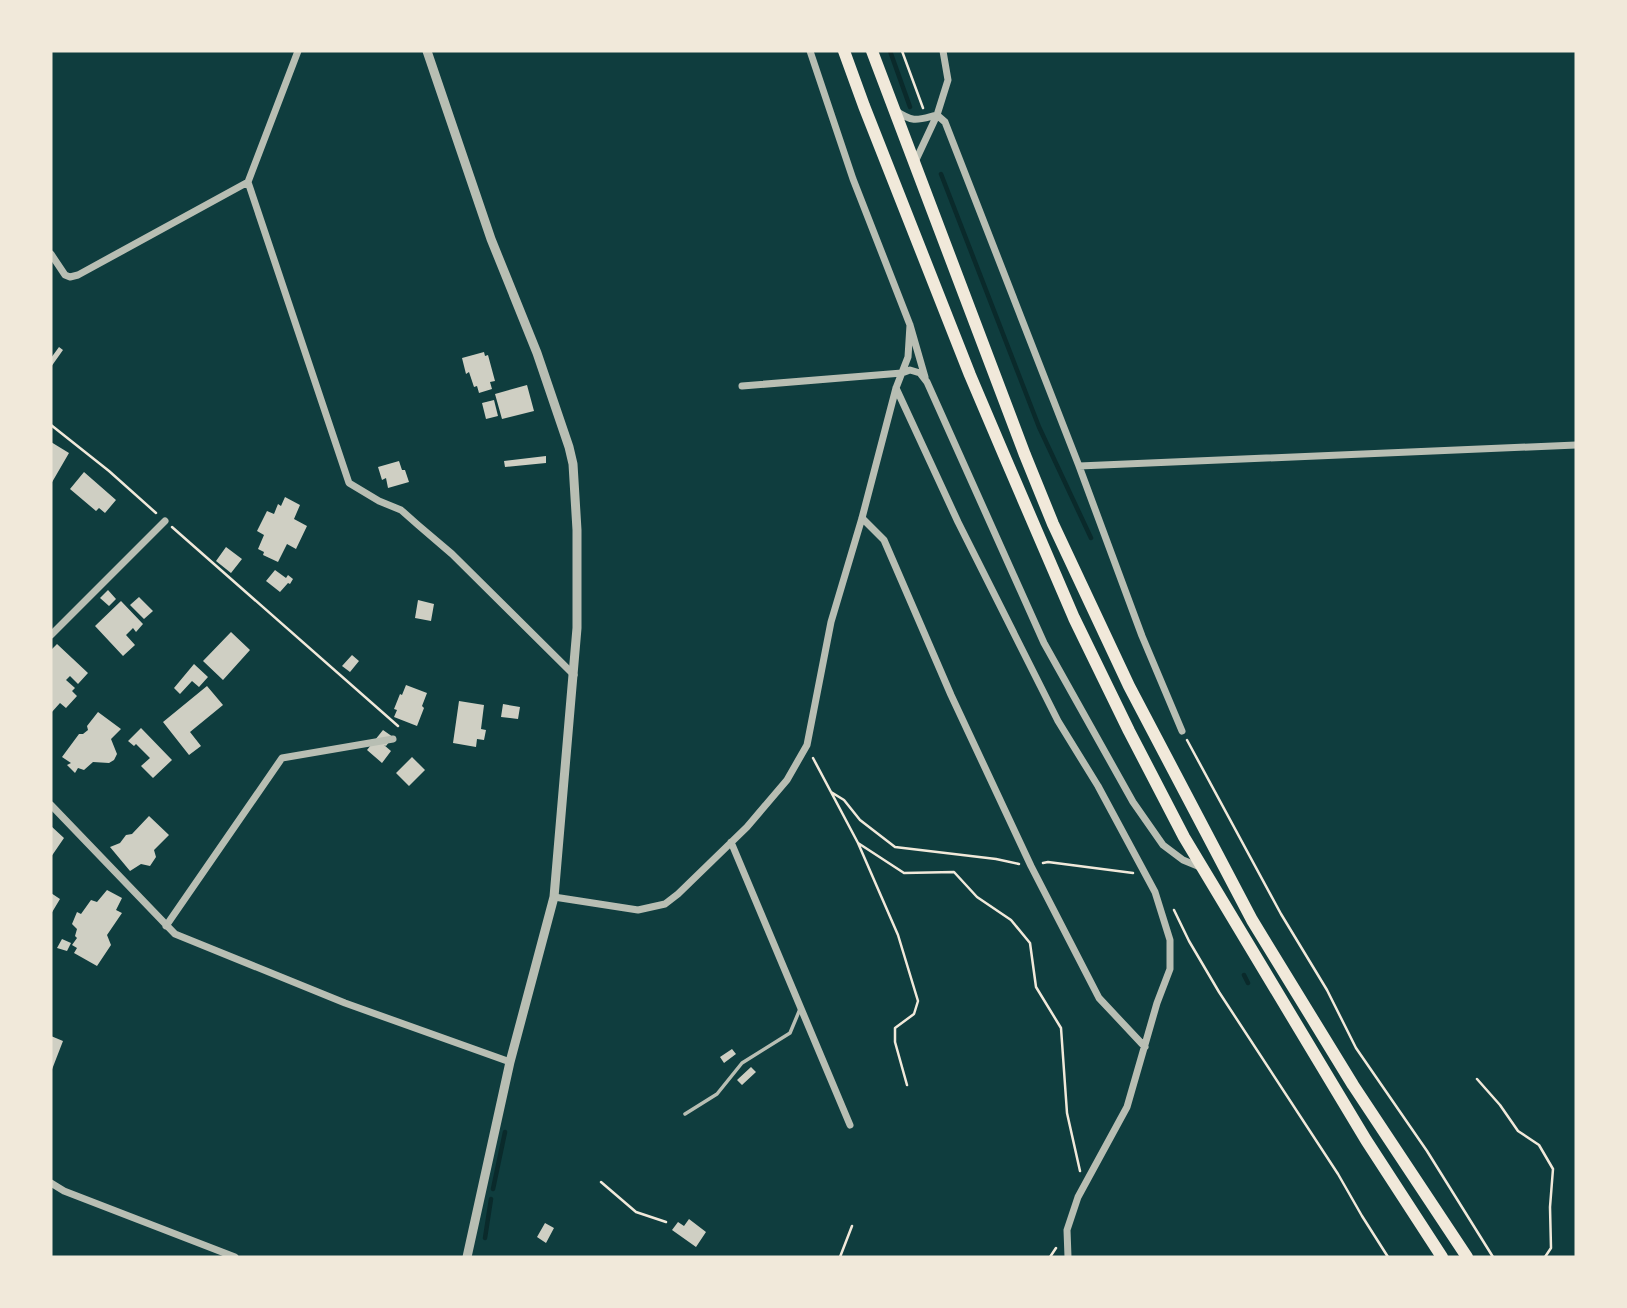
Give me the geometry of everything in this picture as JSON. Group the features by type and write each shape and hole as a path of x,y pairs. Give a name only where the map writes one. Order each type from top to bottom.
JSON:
{"highway":[{"path":"844,51 970,375 1073,618 1129,732 1184,837 1366,1140 1442,1257"},
{"path":"872,51 1053,524 1129,686 1252,920 1353,1085 1467,1257"}],"street":[{"path":"298,51 248,182 349,483 379,501 401,510 452,554 573,675"},
{"path":"427,51 491,239 537,354 569,447 573,464 577,530 577,628 554,897 510,1062 467,1257"},
{"path":"810,51 853,179 910,325 927,382 1044,643 1133,802 1163,845 1183,860 1202,867"},
{"path":"914,164 937,115 947,80 943,51"},
{"path":"894,111 906,119 915,120 937,115"},
{"path":"937,115 945,122 1142,636 1182,731"},
{"path":"51,254 65,275 78,275 248,182"},
{"path":"554,897 638,910 664,904 678,894 747,827 787,780 807,746 831,622 896,388 908,357 910,325"},
{"path":"742,386 902,373 910,370 920,373 927,382"},
{"path":"896,388 963,533 1052,709 1098,786 1155,892 1170,940 1170,968 1127,1107 1079,1197 1066,1230 1068,1257"},
{"path":"1079,466 1576,445"},
{"path":"862,518 884,540 951,695 1031,866 1099,998 1145,1047"},
{"path":"51,635 165,521"},
{"path":"166,926 282,758 393,739"},
{"path":"51,805 175,934 345,1003 510,1062"},
{"path":"731,842 850,1125"},
{"path":"51,1183 235,1257"}],"lane":[{"path":"685,1114 717,1094 742,1063 790,1033 801,1007"}],"path":[{"path":"902,51 926,118"},
{"path":"51,425 109,471 398,726"},
{"path":"1182,731 1281,914 1327,990 1356,1048 1427,1152 1493,1257"},
{"path":"807,746 858,843 898,935 918,1001 914,1014 895,1028 895,1042 907,1085"},
{"path":"831,792 844,800 860,820 895,847 1031,866 1048,862 1145,874"},
{"path":"858,843 904,873 954,872 977,897 1011,920 1030,943 1036,987 1060,1028 1067,1113 1084,1187"},
{"path":"1172,907 1219,992 1338,1174 1388,1257"},
{"path":"1477,1079 1518,1131 1539,1145 1553,1169 1551,1248 1545,1257"},
{"path":"601,1182 636,1212 666,1222"},
{"path":"840,1257 852,1226"}],"building":[{"path":"59,347 63,350 51,367 51,358"},
{"path":"484,352 485,356 488,355 495,381 490,382 492,389 479,393 469,372 466,374 462,358"},
{"path":"527,385 534,411 502,419 495,394"},
{"path":"494,400 498,416 486,419 482,403"},
{"path":"51,442 69,453 51,484"},
{"path":"546,456 546,463 505,467 504,461"},
{"path":"399,461 409,482 388,488 386,478 382,480 378,467"},
{"path":"84,472 116,500 105,513 99,508 96,511 70,489"},
{"path":"285,497 300,505 294,519 307,526 296,549 287,544 278,562 263,555 264,552 258,549 264,535 257,531 267,511 274,514"},
{"path":"226,547 242,559 231,573 216,561"},
{"path":"275,570 286,578 288,575 293,579 280,592 266,581"},
{"path":"108,590 116,599 109,606 100,598"},
{"path":"139,597 153,611 144,619 130,605"},
{"path":"418,600 434,604 431,621 415,618"},
{"path":"121,601 143,624 136,632 133,628 126,635 135,645 123,656 95,626"},
{"path":"231,632 250,650 223,680 203,661"},
{"path":"57,644 88,673 78,684 70,676 66,680 75,688 72,691 77,696 66,708 60,703 51,713 51,650"},
{"path":"352,655 359,661 350,672 342,666"},
{"path":"194,664 208,677 199,687 192,681 180,694 174,688"},
{"path":"406,685 427,693 417,726 394,717 397,710 394,709"},
{"path":"207,686 223,705 190,732 201,746 189,755 163,722"},
{"path":"459,701 484,705 481,729 486,730 484,740 477,739 476,747 453,743"},
{"path":"503,704 520,707 518,719 501,717"},
{"path":"98,712 121,729 111,739 117,754 109,763 93,762 84,770 78,768 75,773 67,765 71,763 62,757 79,734 88,730 87,726"},
{"path":"141,728 172,760 153,778 141,766 150,758 136,744 134,746 128,741"},
{"path":"383,730 393,737 384,745 391,751 382,763 367,750"},
{"path":"412,757 425,770 409,786 396,773"},
{"path":"149,816 169,835 154,850 156,857 150,866 141,864 130,871 110,847 120,843 126,835 132,834"},
{"path":"51,826 64,838 51,857"},
{"path":"107,890 122,898 116,910 122,913 107,935 111,945 97,966 74,953 77,948 72,945 77,938 77,929 72,924 77,912 81,914 91,900 97,902"},
{"path":"51,893 60,899 51,914"},
{"path":"62,939 71,943 67,951 57,948"},
{"path":"51,1036 63,1041 51,1072"},
{"path":"732,1049 736,1054 724,1063 720,1057"},
{"path":"751,1067 756,1072 742,1085 737,1080"},
{"path":"689,1219 706,1232 696,1247 672,1230 678,1222 684,1226"},
{"path":"545,1223 554,1228 546,1243 537,1237"}],"waterway":[{"path":"890,51 910,107"},
{"path":"941,174 1039,427 1091,538"},
{"path":"1244,975 1248,983"},
{"path":"493,1189 505,1132"},
{"path":"485,1238 491,1199"}]}
